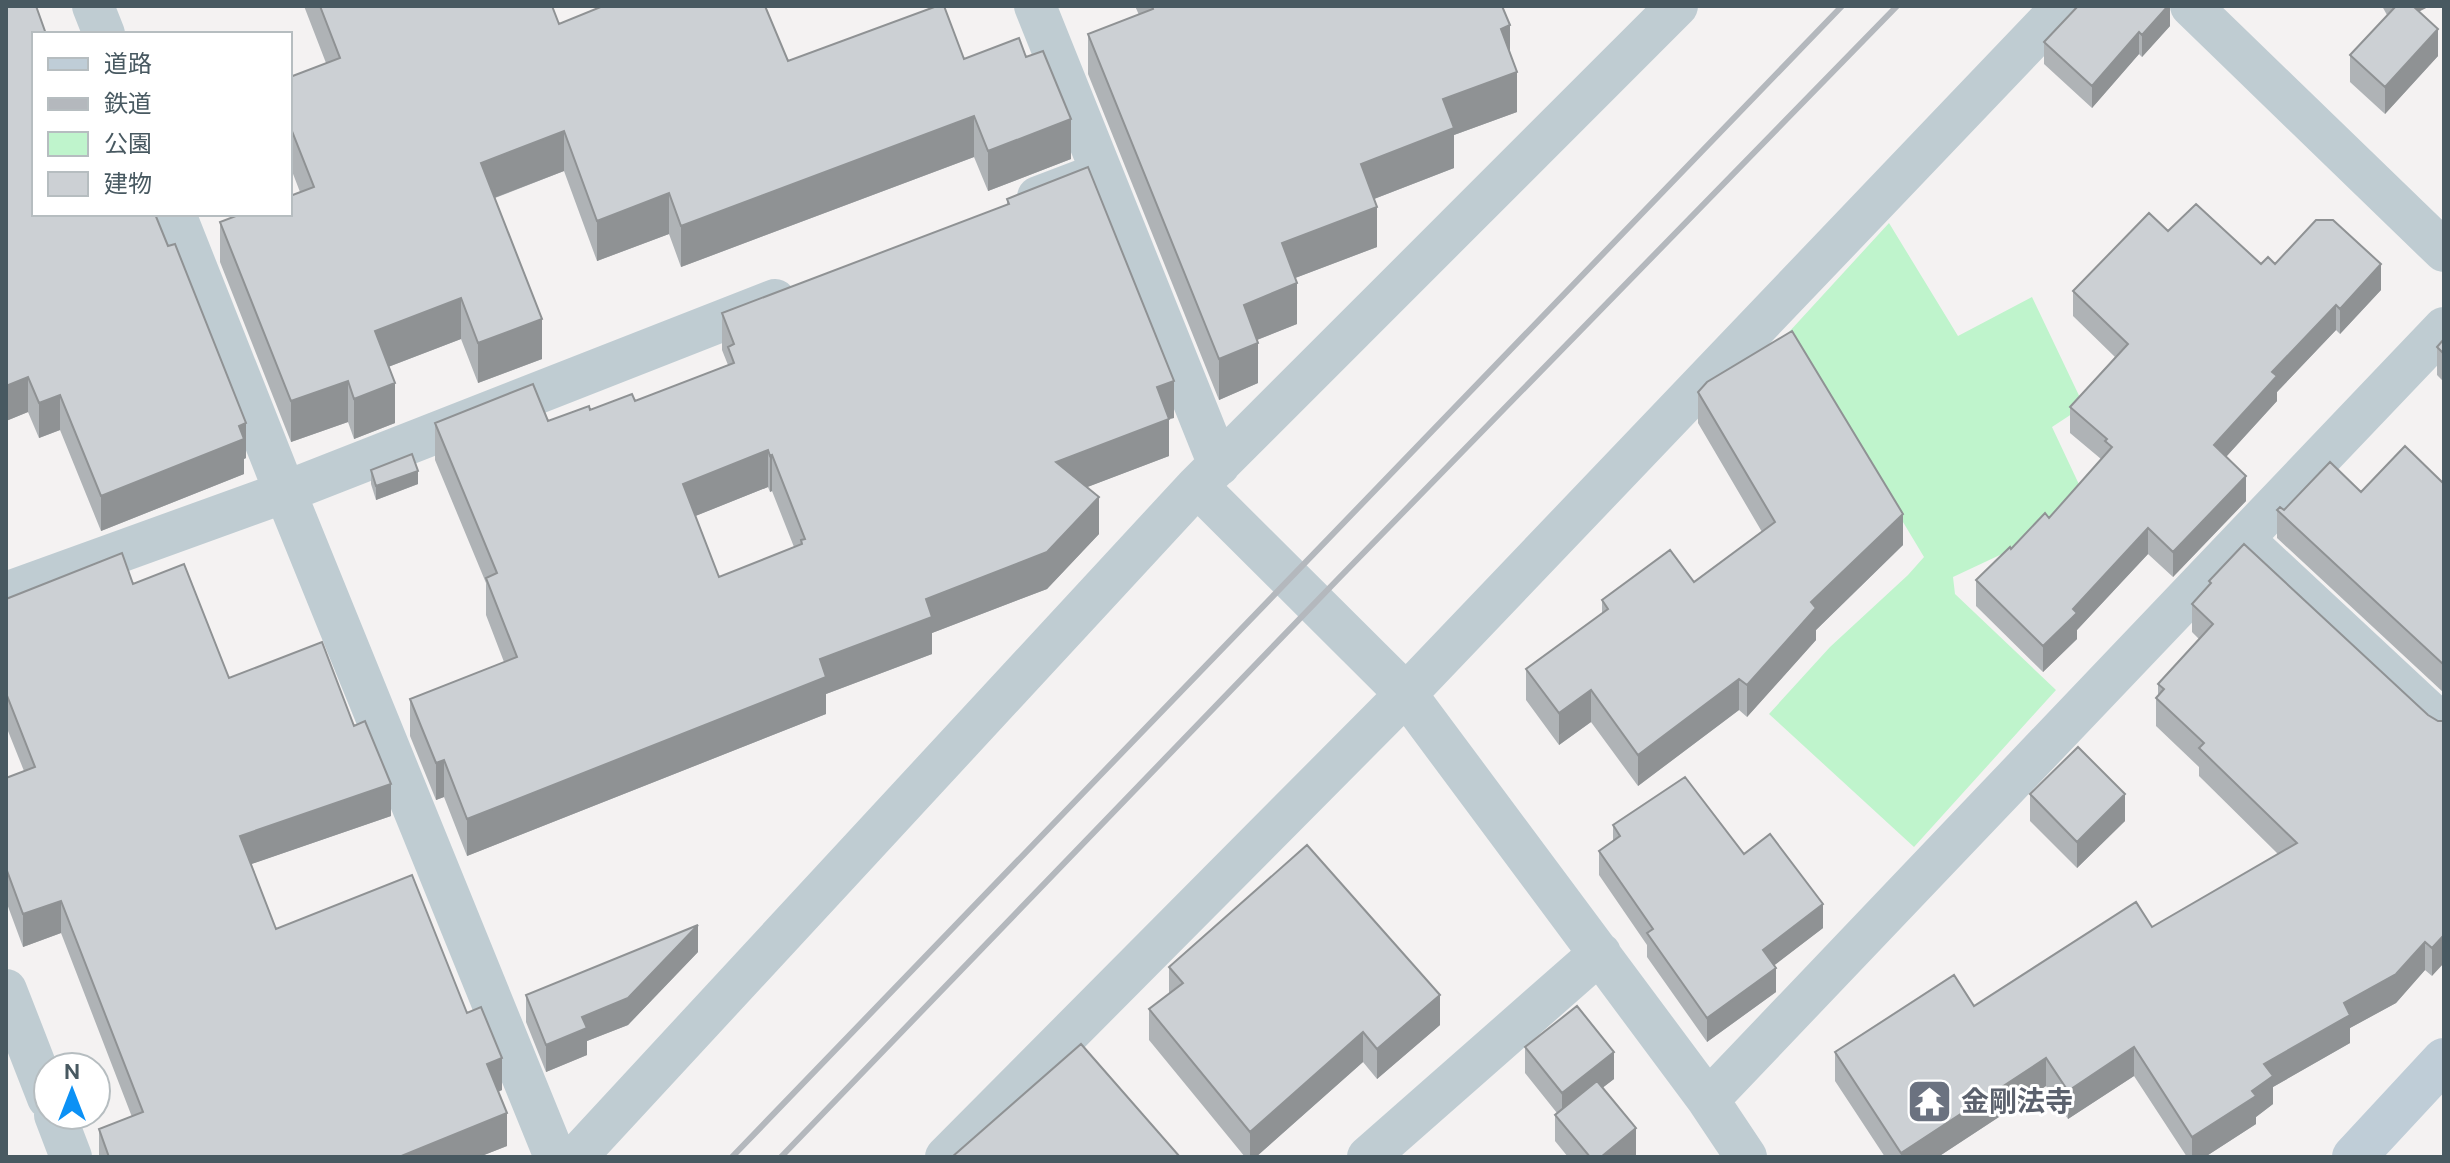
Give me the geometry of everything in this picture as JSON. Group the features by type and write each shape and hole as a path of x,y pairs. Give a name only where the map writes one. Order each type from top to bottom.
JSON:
{"street":[{"path":"93,6 103,32"},
{"path":"1035,6 1101,173 1208,475 1406,694 1708,1100 1746,1157"},
{"path":"576,1157 1208,475 1677,6"},
{"path":"946,1157 1406,694 2063,6"},
{"path":"2191,6 2444,251"},
{"path":"997,213 1101,173"},
{"path":"176,216 555,1157"},
{"path":"6,593 285,492 804,289"},
{"path":"1708,1100 2444,328"},
{"path":"2243,539 2444,726"},
{"path":"1368,1157 1600,953"},
{"path":"6,990 32,1057"},
{"path":"2354,1157 2444,1060"},
{"path":"61,1131 71,1157"}],"green space":[{"path":"1889,223 1958,336 2032,297 2084,406 2052,427 2092,512 1953,577 1955,594 2056,690 1914,847 1769,714 1830,647 1924,557 1789,332"}],"building":[{"path":"6,6 36,6 45,32 32,32 32,216 156,216 168,246 175,244 246,423 239,426 244,439 101,496 60,395 39,403 28,377 6,386"},
{"path":"320,6 552,6 559,24 603,6 765,6 788,61 944,6 964,59 1019,38 1026,57 1043,51 1071,119 988,151 974,116 681,226 669,193 597,221 564,131 481,163 542,319 478,343 461,298 375,331 395,383 354,399 348,381 291,401 220,222 236,216 292,216 292,195 314,187 292,131 292,76 340,58"},
{"path":"1152,6 1502,6 1510,25 1501,29 1517,72 1443,99 1454,128 1361,164 1377,207 1282,243 1297,283 1244,305 1258,343 1219,359 1088,34 1153,9"},
{"path":"2078,6 2168,6 2142,35 2139,32 2092,86 2044,42"},
{"path":"2396,6 2413,6 2438,29 2385,87 2350,55"},
{"path":"1088,167 1174,381 1157,387 1169,419 1056,462 1099,497 1047,552 926,599 932,617 820,659 826,677 467,819 444,760 436,763 410,699 517,657 486,578 497,573 435,423 533,384 548,421 632,394 635,401 734,363 728,347 734,344 722,313 1009,204 1007,199","holes":["768,450 805,539 801,540 802,544 719,577 683,484"]},
{"path":"2196,204 2261,264 2268,257 2275,264 2316,220 2333,220 2381,264 2340,309 2336,305 2272,372 2277,376 2214,445 2246,476 2173,552 2148,528 2073,609 2077,613 2043,646 1976,580 2045,513 2049,518 2112,447 2070,407 2128,344 2073,291 2149,213 2168,231"},
{"path":"1792,331 1903,514 1811,602 1816,608 1747,685 1739,679 1638,755 1591,690 1559,713 1526,669 1608,609 1602,600 1670,550 1694,582 1775,522 1698,392 1707,382"},
{"path":"2444,339 2444,354 2437,347"},
{"path":"2405,446 2444,484 2444,665 2277,510 2280,507 2284,510 2330,462 2361,492"},
{"path":"412,454 418,471 376,486 371,470"},
{"path":"2244,544 2428,715 2444,721 2444,935 2432,948 2425,942 2396,974 2344,1003 2350,1015 2264,1064 2273,1076 2252,1091 2256,1096 2192,1137 2134,1047 2068,1091 2046,1058 1901,1153 1835,1052 1954,975 1974,1006 2136,902 2152,927 2297,843 2199,748 2204,743 2156,698 2164,689 2158,684 2213,624 2192,604"},
{"path":"122,553 133,584 184,564 229,678 322,642 354,726 365,721 391,784 240,836 276,929 412,875 467,1013 481,1007 502,1058 487,1064 507,1113 399,1157 109,1157 100,1131 112,1131 112,1124 143,1112 61,901 23,914 6,868 6,778 35,767 6,693 6,599"},
{"path":"2078,747 2125,794 2077,842 2030,794"},
{"path":"1685,777 1744,854 1770,834 1823,904 1763,950 1776,968 1707,1018 1647,933 1653,929 1599,851 1620,836 1613,825"},
{"path":"1307,845 1440,995 1377,1049 1363,1032 1250,1132 1149,1009 1183,983 1169,967"},
{"path":"698,925 628,998 582,1017 587,1028 546,1045 526,995"},
{"path":"1577,1006 1614,1052 1562,1093 1525,1047"},
{"path":"1081,1044 1180,1157 952,1157"},
{"path":"1597,1081 1636,1128 1601,1157 1590,1157 1555,1115"}],"railway":[{"path":"732,1157 1842,6"},
{"path":"781,1157 1340,577 1897,6"}],"place":[{"name":"金剛法寺","path":"1930,1101"}]}
